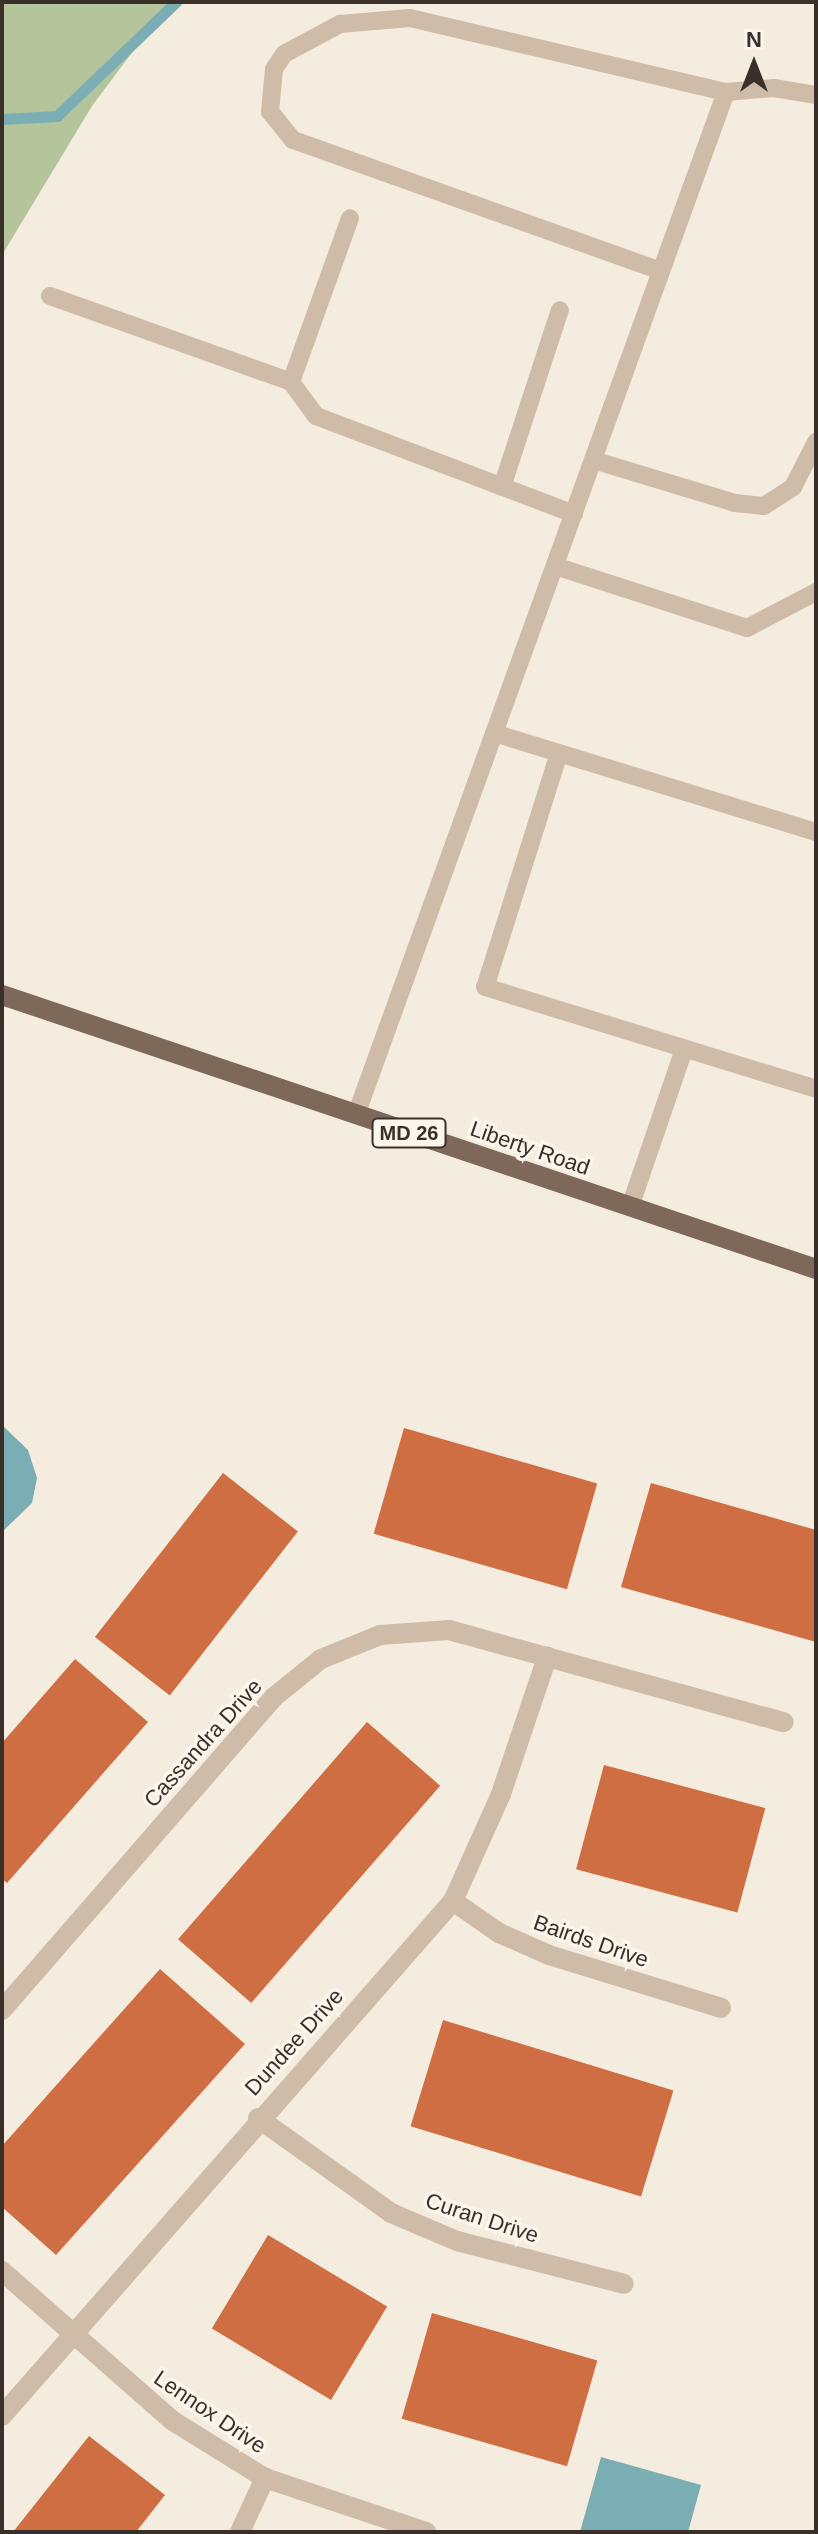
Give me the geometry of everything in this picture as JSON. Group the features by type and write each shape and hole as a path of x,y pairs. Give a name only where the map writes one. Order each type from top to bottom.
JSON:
{"main road":[{"name":"Liberty Road","path":"2,995 816,1269"}],"street":[{"name":"Cassandra Drive","path":"2,2010 274,1697 321,1659 380,1635 449,1630 784,1722"},
{"name":"Dundee Drive","path":"2,2416 258,2118 453,1901 501,1794 547,1657"},
{"name":"Bairds Drive","path":"453,1901 499,1933 549,1955 721,2008"},
{"name":"Curan Drive","path":"258,2118 391,2213 457,2241 624,2284"},
{"name":"Lennox Drive","path":"2,2271 173,2421 265,2478 426,2532"},
{"path":"240,2532 265,2478"}],"lane":[{"path":"661,271 293,140 270,112 268,85 284,54 307,38 340,24 410,18 726,92 774,88 816,95"},
{"path":"356,1115 726,92"},
{"path":"291,382 350,218"},
{"path":"50,296 291,382 316,416 574,514"},
{"path":"502,487 560,310"},
{"path":"593,460 735,503 764,506 793,487 816,442"},
{"path":"555,566 747,628 816,592"},
{"path":"494,733 816,832"},
{"path":"559,753 485,987 816,1089"},
{"path":"630,1207 684,1049"}],"green space":[{"path":"2,2 170,2 92,106 2,255"}],"water":[{"path":"2,1425 28,1450 37,1478 32,1503 2,1532"},
{"path":"601,2457 701,2485 688,2532 580,2532"}],"building":[{"path":"404,1428 597,1483 567,1589 374,1534"},
{"path":"223,1473 298,1531 170,1695 95,1637"},
{"path":"651,1483 816,1530 816,1642 621,1587"},
{"path":"75,1659 148,1722 7,1883 2,1879 2,1743"},
{"path":"367,1722 440,1786 251,2003 178,1939"},
{"path":"604,1765 765,1808 737,1913 576,1869"},
{"path":"160,1969 245,2044 56,2255 2,2207 2,2146"},
{"path":"443,2020 673,2090 641,2197 411,2126"},
{"path":"268,2235 387,2307 331,2400 212,2328"},
{"path":"432,2313 597,2360 567,2466 402,2419"},
{"path":"89,2436 165,2495 136,2532 13,2532"}],"waterway":[{"path":"2,119 57,116 176,2"}]}
